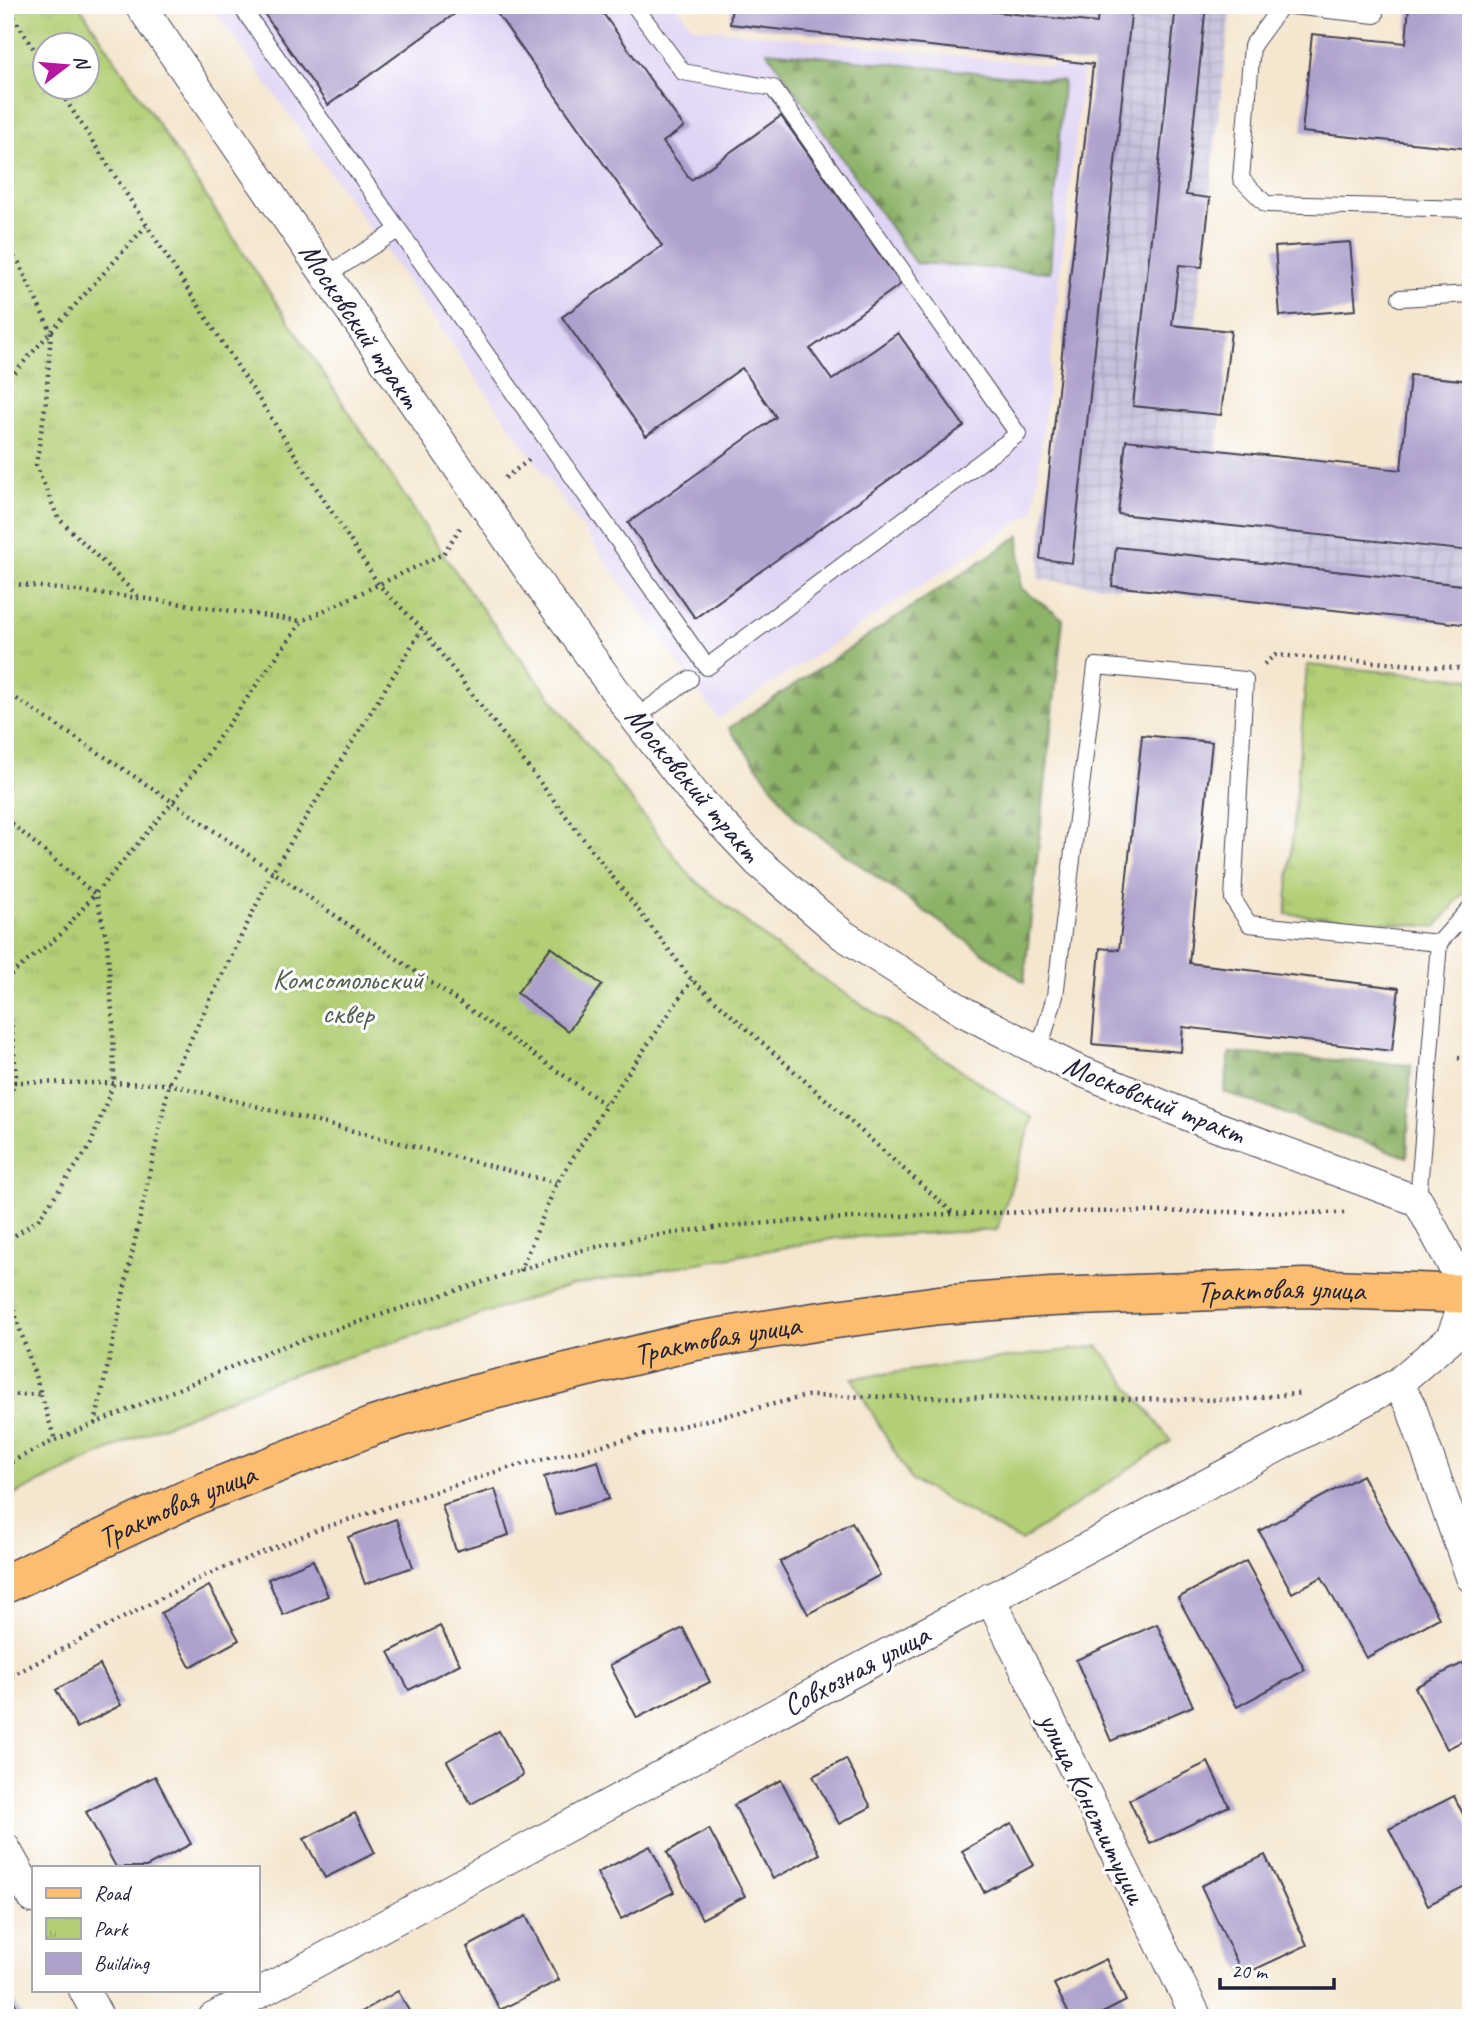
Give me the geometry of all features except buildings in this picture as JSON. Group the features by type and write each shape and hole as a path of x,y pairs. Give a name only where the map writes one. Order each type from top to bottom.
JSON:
{"main road":[{"name":"Трактовая улица","path":"5,1584 194,1496 373,1426 468,1396 690,1342 939,1306 1051,1297 1304,1288 1470,1294"}],"street":[{"name":"Московский тракт","path":"140,5 478,499 635,718 694,794 758,862 843,936 964,1012 1071,1067 1201,1121 1418,1201"},
{"path":"1418,1201 1470,1294"},
{"name":"Совхозная улица","path":"213,2018 990,1598 1398,1383 1451,1338 1470,1294"},
{"path":"1398,1383 1411,1407 1471,1577"},
{"name":"улица Конституции","path":"990,1598 1197,2018"},
{"path":"5,1847 32,1896"},
{"path":"85,1992 99,2018"}],"lane":[{"path":"240,5 707,667 1018,434 773,88 683,72 634,5"},
{"path":"1375,15 1282,5 1252,46 1241,179 1266,204 1471,209"},
{"path":"327,275 398,230"},
{"path":"1400,298 1471,294"},
{"path":"1039,1050 1055,996 1096,666 1245,680 1233,900 1249,923 1439,943"},
{"path":"635,718 690,679"},
{"path":"1418,1201 1439,943 1471,906"}],"path":[{"path":"6,5 32,46"},
{"path":"67,102 379,585 422,629 692,980 953,1213"},
{"path":"5,383 146,226"},
{"path":"5,246 19,263 51,332 46,401 36,465 58,518 140,598"},
{"path":"5,979 60,935 96,895 173,802 302,621 443,554 478,499 551,446"},
{"path":"5,583 140,598 302,621"},
{"path":"95,1424 169,1084 273,871 422,629"},
{"path":"1245,680 1275,655 1471,669"},
{"path":"5,691 173,802 606,1105"},
{"path":"5,823 12,824 96,895 107,941 114,1083 90,1146 38,1220 5,1242"},
{"path":"520,1271 557,1183 606,1105 692,980"},
{"path":"5,991 10,1010 16,1075 5,1117"},
{"path":"14,1082 169,1084 557,1183"},
{"path":"5,1465 55,1440 272,1350 614,1242 755,1222 953,1213 1357,1213"},
{"path":"5,1283 55,1440"},
{"path":"5,1679 204,1576 320,1529 511,1467 807,1396 1234,1400 1316,1391"},
{"path":"5,1395 41,1394"}],"shaded area":[{"path":"211,5 677,5 692,27 1083,69 1034,512 718,719"},
{"path":"732,5 1231,5 1195,327 1231,331 1217,450 1401,470 1397,512 1471,520 1471,625 1038,579 1093,64"}],"green space":[{"name":"Комсомольский сквер","path":"5,5 79,5 97,32 32,32 32,102 102,102 102,40 443,554 486,614 691,877 781,951 1033,1118 997,1230 837,1238 570,1286 278,1379 130,1440 5,1499"},
{"path":"767,51 1063,81 1050,272 915,263"},
{"path":"1019,536 1021,588 1063,619 1024,982 797,820 729,728"},
{"path":"1307,665 1471,679 1471,883 1436,927 1286,914"},
{"path":"1230,1053 1411,1065 1407,1157 1224,1092"},
{"path":"1098,1346 1171,1441 1021,1541 911,1480 852,1378"}]}
